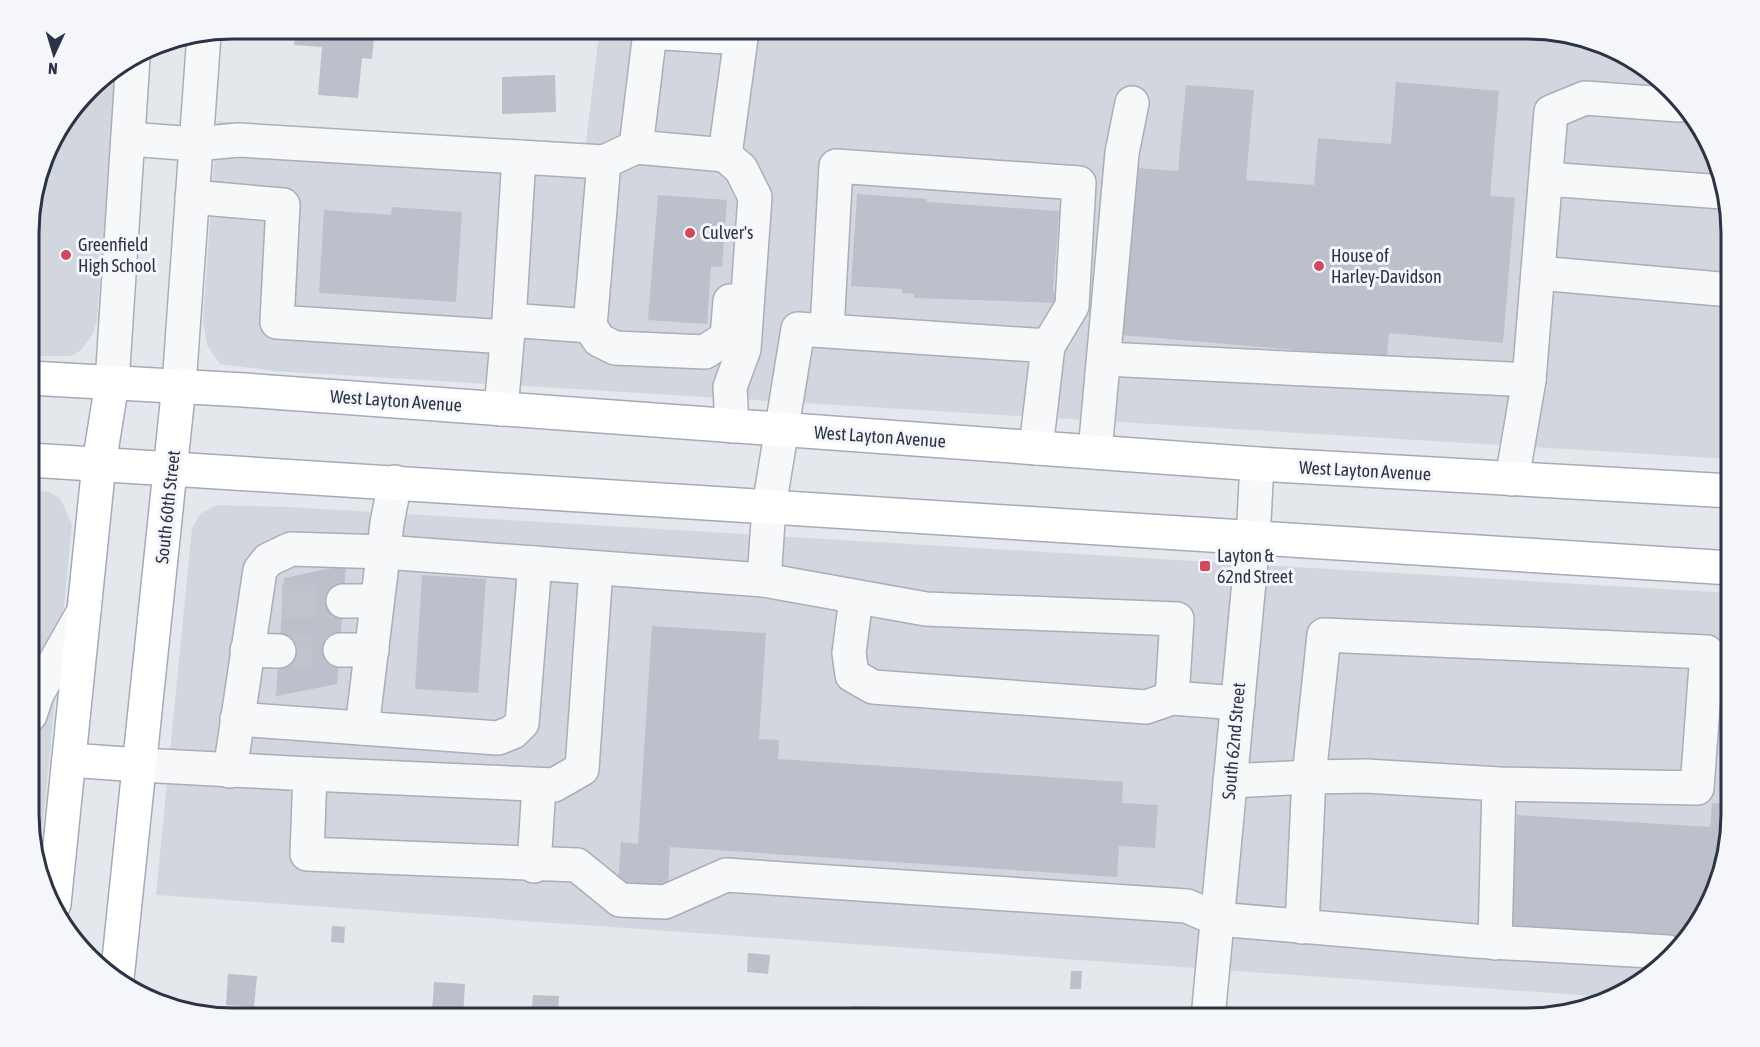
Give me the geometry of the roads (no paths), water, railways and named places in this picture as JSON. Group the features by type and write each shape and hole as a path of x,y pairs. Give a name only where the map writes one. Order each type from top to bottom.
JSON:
{"main road":[{"name":"West Layton Avenue","path":"39,379 179,385 1257,464 1721,490"},
{"path":"55,891 99,465 112,383"},
{"name":"South 60th Street","path":"118,970 173,467 179,385"},
{"path":"39,461 173,467 1253,539 1721,567"},
{"path":"69,760 141,765"}],"street":[{"path":"636,147 649,39"},
{"path":"725,155 741,39"},
{"name":"South 60th Street","path":"179,385 203,42"},
{"path":"112,383 132,67"},
{"path":"1512,479 1529,380 1551,112 1585,98 1673,105"},
{"path":"1095,453 1122,153 1132,103"},
{"path":"128,139 196,144 237,140 604,162 636,147 725,155 741,169 755,197 744,349 730,387 732,426"},
{"path":"501,409 519,157"},
{"path":"604,162 590,326 599,340 615,348 705,352 727,337 734,254 752,231"},
{"path":"827,330 836,166 1078,183 1072,306 1048,346 1036,448"},
{"path":"1546,179 1716,191"},
{"path":"192,197 283,205 277,322 508,328 590,326"},
{"path":"1538,273 1721,289"},
{"path":"764,580 769,507 798,329 1048,346"},
{"path":"1105,359 1529,380"},
{"name":"South 62nd Street","path":"1209,1008 1253,539 1257,464"},
{"path":"362,728 356,650 378,602 395,482"},
{"path":"230,771 237,719 263,650 269,601 260,570 268,560 291,549 384,552 764,580 926,609 1177,618 1172,698"},
{"path":"237,719 498,738 513,732 522,723 535,562"},
{"path":"141,765 554,785 582,769 596,569"},
{"path":"856,598 849,653 852,675 873,687 1146,707 1172,698 1238,703"},
{"path":"344,601 378,602"},
{"path":"39,690 84,611"},
{"path":"1230,781 1309,777 1366,776 1499,784 1697,788 1707,652 1324,635 1309,777 1302,927"},
{"path":"310,774 307,854 534,866 577,866 620,900 665,902 726,875 1187,906 1217,919 1495,943 1663,952"},
{"path":"1495,943 1499,784"},
{"path":"534,866 539,785"}],"tunnel":[{"path":"282,601 343,601"},
{"path":"279,651 340,650"}],"place":[{"name":"Culver's","path":"690,233"},
{"name":"Greenfield High School","path":"66,255"},
{"name":"House of Harley-Davidson","path":"1319,266"},
{"name":"Layton & 62nd Street","path":"1205,566"}]}
